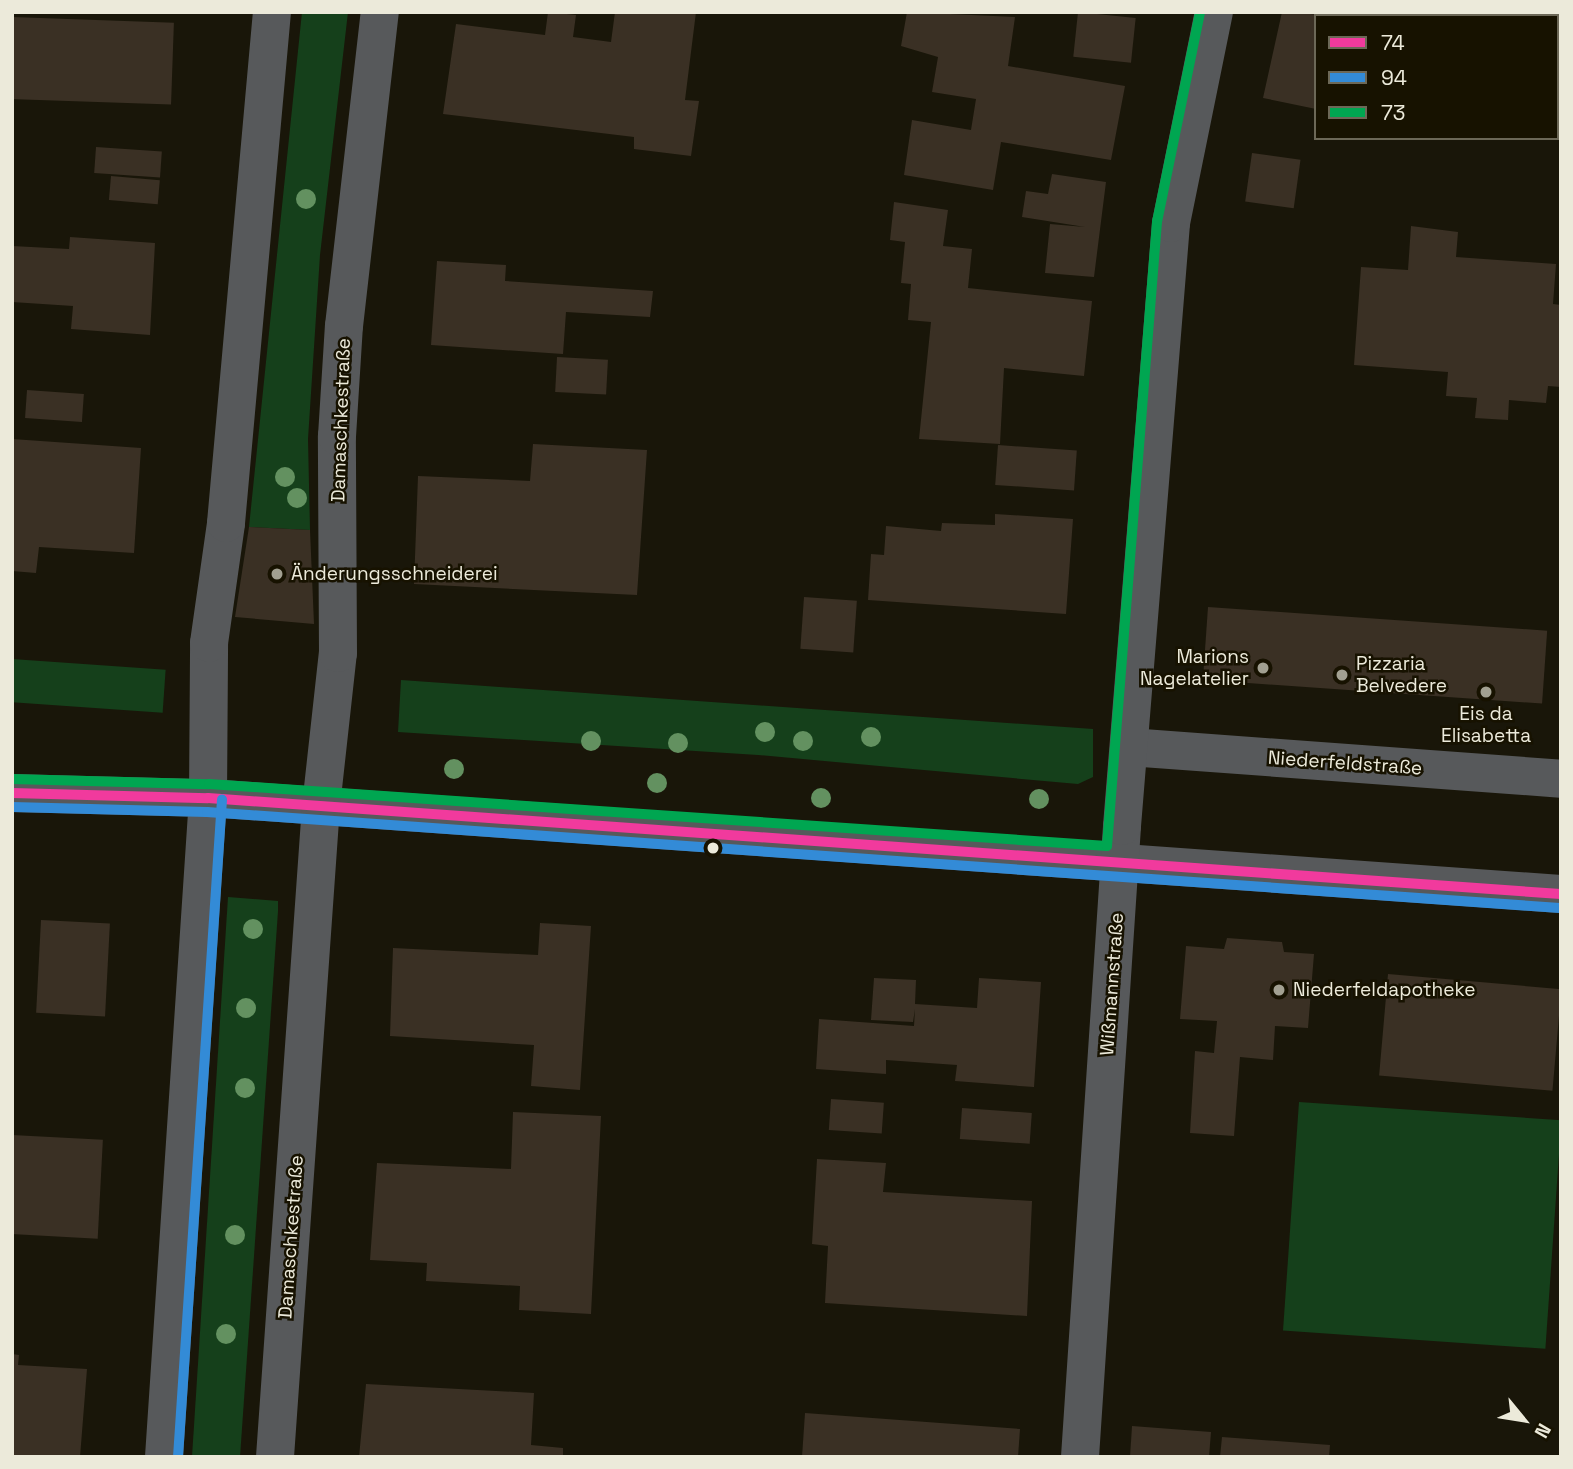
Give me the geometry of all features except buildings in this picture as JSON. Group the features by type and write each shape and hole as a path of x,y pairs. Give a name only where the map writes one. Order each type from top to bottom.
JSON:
{"street":[{"path":"164,1457 208,798 209,643 226,523 272,12"},
{"name":"Damaschkestraße","path":"275,1457 321,806 338,653 337,436 344,326 380,12"},
{"name":"Wißmannstraße","path":"1080,1457 1120,861 1171,223 1214,12"},
{"name":"Niederfeldstraße","path":"1129,747 1561,779"},
{"path":"12,793 208,798 1561,894"}],"green space":[{"path":"302,12 348,12 320,255 308,439 310,530 249,527"},
{"path":"12,659 166,670 163,713 12,702"},
{"path":"401,680 1093,729 1093,777 1078,784 758,755 398,732"},
{"path":"228,897 278,901 278,911 240,1457 192,1457"},
{"path":"1299,1102 1561,1120 1545,1349 1283,1330"}],"transit line":[{"name":"73","path":"12,779 209,784 1107,846 1157,222 1200,12"},
{"name":"74","path":"12,793 208,798 1561,894"},
{"name":"94","path":"178,1457 222,799"},
{"name":"94","path":"12,807 207,812 1560,908"}],"place":[{"name":"Änderungsschneiderei","path":"277,574"},
{"name":"Marions Nagelatelier","path":"1263,668"},
{"name":"Pizzaria Belvedere","path":"1342,675"},
{"name":"Eis da Elisabetta","path":"1486,692"},
{"name":"Niederfeldapotheke","path":"1279,990"}]}
